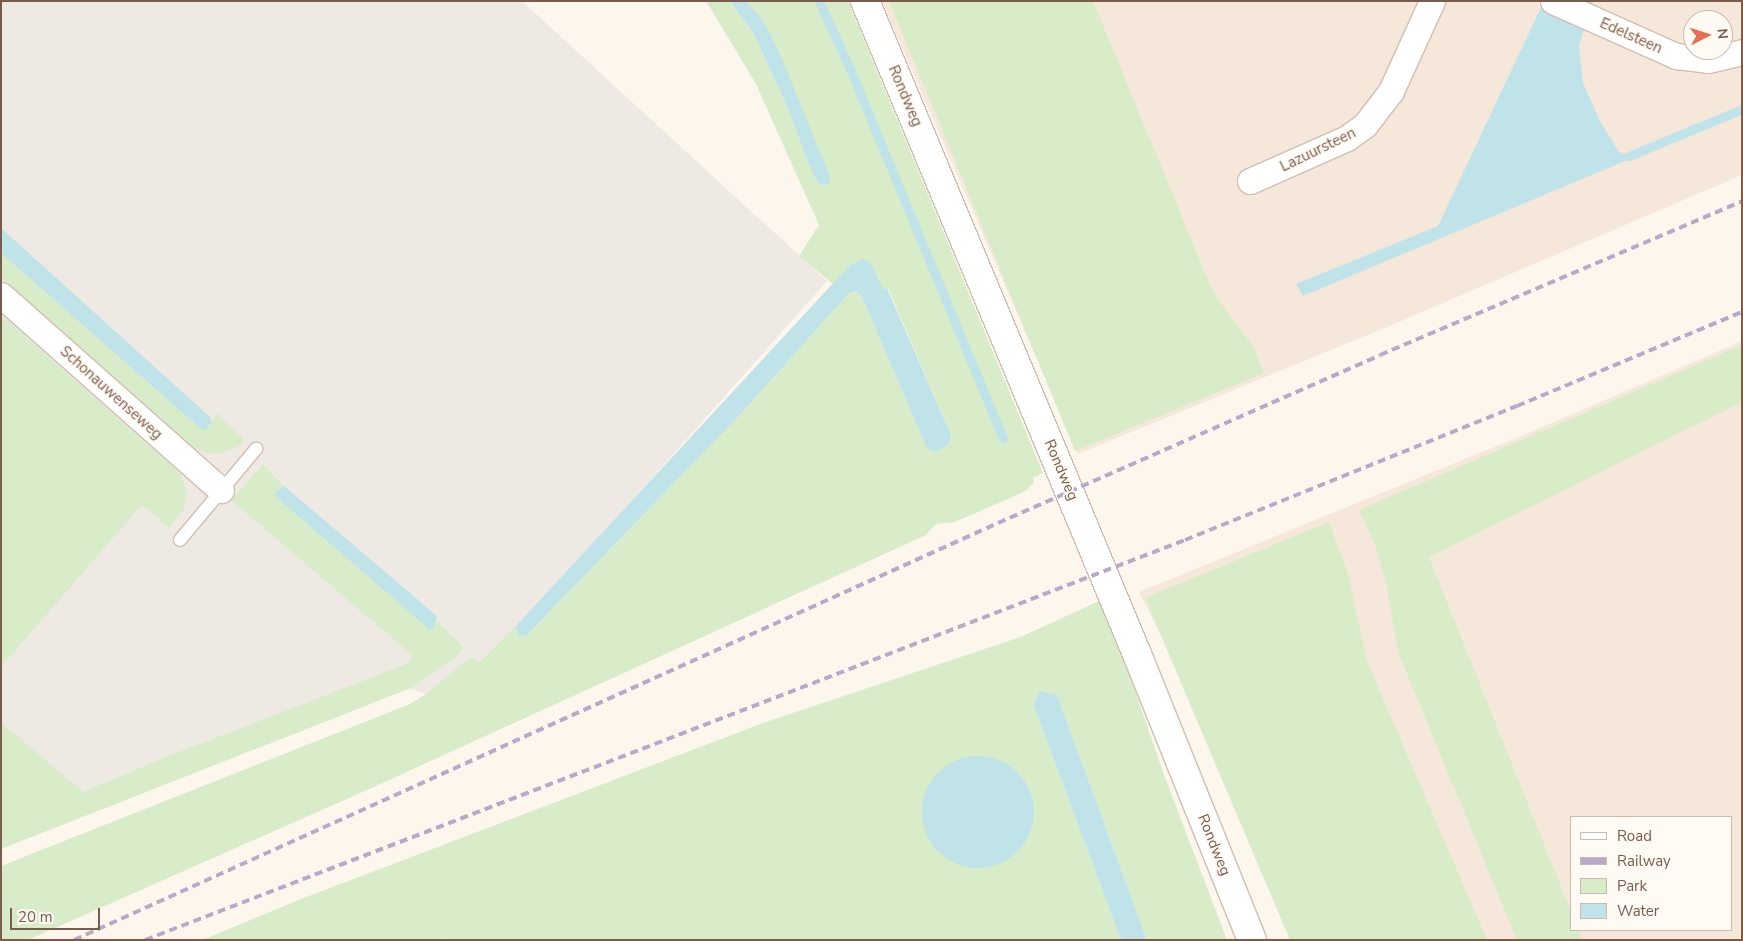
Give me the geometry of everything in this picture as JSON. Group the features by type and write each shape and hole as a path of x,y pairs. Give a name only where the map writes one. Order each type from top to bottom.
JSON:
{"main road":[{"name":"Rondweg","path":"865,1 1137,654 1252,940"}],"street":[{"name":"Lazuursteen","path":"1250,181 1347,138 1365,125 1391,91 1432,1"},
{"name":"Edelsteen","path":"1553,1 1676,56 1708,60 1742,52"},
{"name":"Schonauwenseweg","path":"1,295 220,490"}],"lane":[{"path":"180,540 256,449"}],"shaded area":[{"path":"1,1 522,1 827,281 513,635 486,662 436,697 393,683 57,812 1,760"},
{"path":"882,1 1742,1 1742,175 1387,327 1078,454"},
{"path":"1742,341 1742,940 1302,940 1222,755 1139,592 1521,436"}],"green space":[{"path":"706,1 730,1 755,36 790,114 812,173 762,19 746,1 848,1 1043,473 1033,478 1034,482 1026,491 955,522 936,524 926,535 376,786 28,940 1,940 1,866 410,704 426,694 472,656 479,663 515,627 515,631 526,636 740,415 849,293 856,291 862,297 927,449 951,435 888,288 883,290 870,262 850,265 833,284 799,256 819,225 756,84"},
{"path":"889,1 1093,1 1213,292 1254,348 1264,373 1075,451"},
{"path":"1,253 201,429 212,422 216,413 245,441 238,447 221,453 205,453 189,444 1,278"},
{"path":"1,315 181,474 187,495 183,511 169,528 143,505 140,507 1,667"},
{"path":"1742,345 1742,402 1429,557 1570,909 1570,931 1578,931 1582,940 1517,940 1398,652 1386,582 1375,545 1359,510"},
{"path":"263,464 284,486 280,488 431,630 437,621 464,647 452,660 411,688 1,849 1,722 83,792 166,757 409,663 412,655 231,500"},
{"path":"1329,522 1348,574 1367,661 1487,940 1290,940 1145,598"},
{"path":"1099,601 1125,661 1163,772 1227,940 1147,940 1057,695 1040,691 1033,704 1121,940 445,940 443,938 438,940 202,940 301,899 763,723 1023,636"}],"water":[{"path":"730,1 746,1 762,19 780,54 830,177 829,184 820,185 812,173 790,114 755,36"},
{"path":"1544,1 1593,1 1579,46 1583,83 1600,121 1619,152 1628,154 1630,159 1303,296 1296,284 1438,226"},
{"path":"1,228 210,417 212,422 205,430 201,429 1,253"},
{"path":"864,259 870,262 883,289 887,288 951,435 948,445 935,452 927,449 862,297 856,291 849,293 740,415 526,636 519,635 515,627 850,265"},
{"path":"284,486 437,616 433,629 429,629 275,496 276,491"},
{"path":"1040,691 1057,695 1147,940 1121,940 1033,704"},
{"path":"978,756 989,757 999,761 1017,773 1029,791 1033,801 1033,823 1029,833 1017,851 999,863 989,867 978,868 967,867 957,863 939,851 927,833 923,823 922,812 923,801 927,791 939,773 957,761 967,757"}],"waterway":[{"path":"819,1 850,69 1003,439"},
{"path":"1629,156 1742,109"}],"railway":[{"path":"74,940 998,523 1380,355 1742,201"},
{"path":"145,940 1185,540 1517,406 1742,312"}]}
